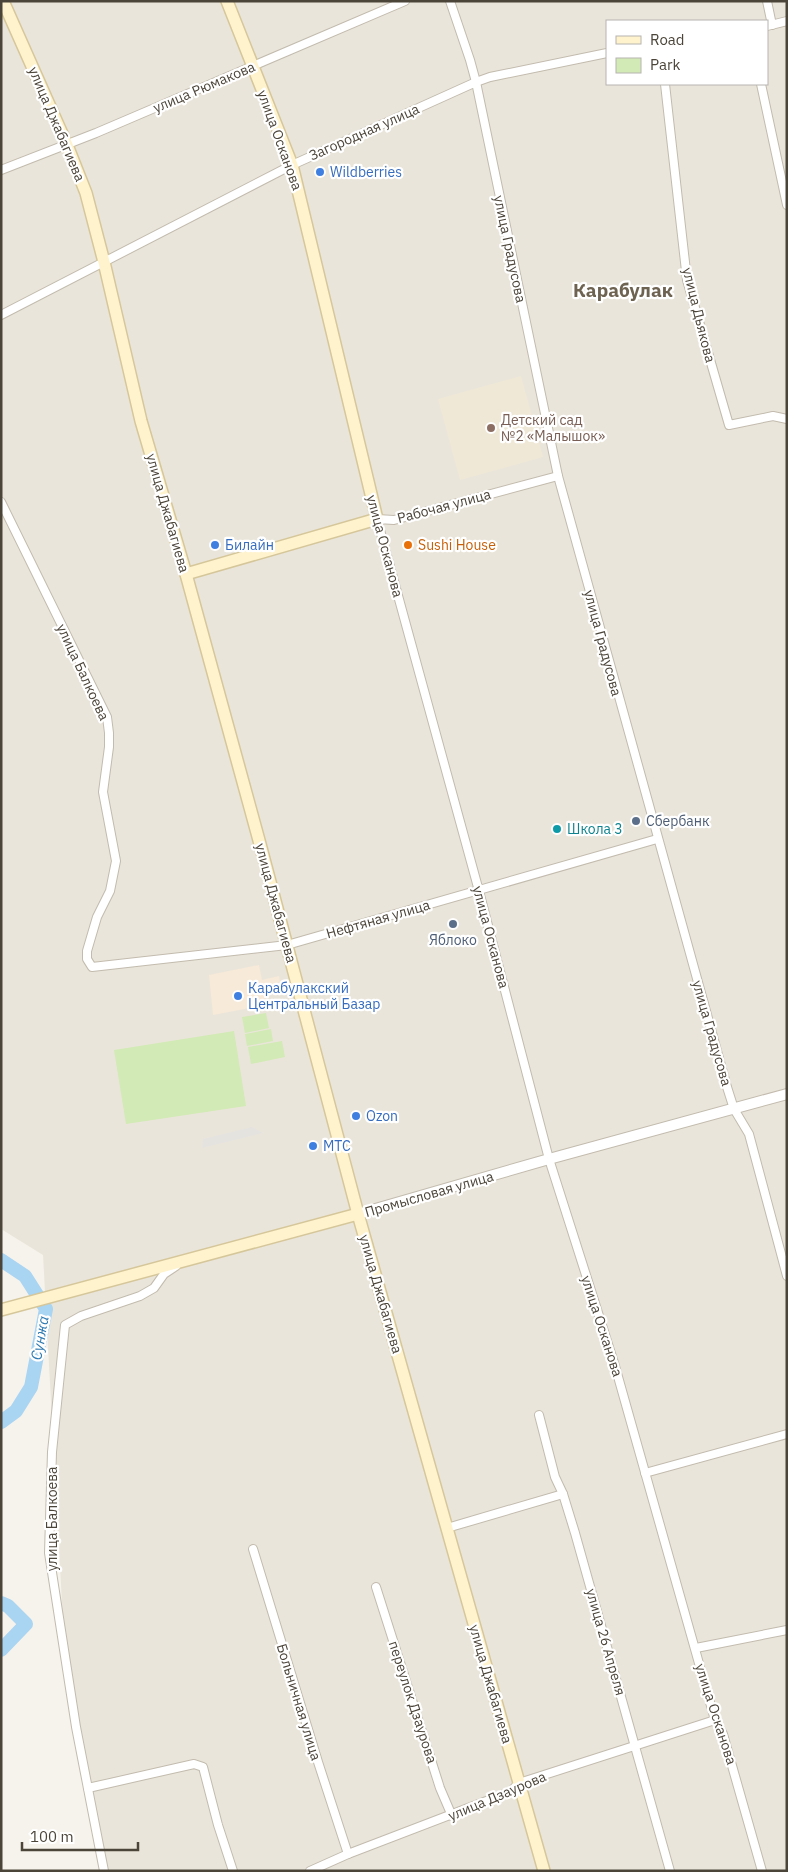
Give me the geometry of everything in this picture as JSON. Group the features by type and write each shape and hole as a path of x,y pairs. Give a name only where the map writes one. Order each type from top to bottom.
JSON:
{"main road":[{"name":"улица Джабагиева","path":"3,1 67,144 86,193 141,421 186,574 358,1214 544,1871"},
{"name":"улица Осканова","path":"227,1 292,165 377,519"},
{"name":"Рабочая улица","path":"186,574 377,519"},
{"name":"Промысловая улица","path":"1,1310 358,1214"}],"street":[{"name":"улица Рюмакова","path":"1,170 254,66 405,1"},
{"name":"улица Градусова","path":"450,1 476,82 558,476 657,839 734,1109 749,1134 787,1276"},
{"path":"767,1 769,25 787,21"},
{"name":"Загородная улица","path":"1,314 292,165 476,82 490,77 606,54"},
{"name":"улица Дьякова","path":"665,85 687,280 729,425 773,416 787,419"},
{"path":"760,85 787,205"},
{"name":"Рабочая улица","path":"377,519 394,520 558,476"},
{"name":"улица Балкоева","path":"1,502 107,717 109,733 103,792 116,861 110,891 98,917 87,951 87,959 92,966"},
{"name":"улица Осканова","path":"377,519 479,891 549,1159 615,1366 696,1648 714,1720 723,1734 762,1871"},
{"name":"Нефтяная улица","path":"92,966 287,945 657,839"},
{"name":"Промысловая улица","path":"358,1214 549,1159 787,1094"},
{"name":"улица Балкоева","path":"104,1871 56,1604 50,1553 52,1452 65,1325 81,1316 140,1296 154,1288 164,1274 179,1263"},
{"name":"улица 26 Апреля","path":"539,1415 555,1477 563,1494 670,1871"},
{"path":"645,1473 787,1434"},
{"path":"447,1528 563,1494"},
{"name":"Больничная улица","path":"253,1549 348,1854"},
{"name":"переулок Дзаурова","path":"376,1587 440,1788 452,1816"},
{"path":"696,1648 787,1630"},
{"name":"улица Дзаурова","path":"310,1871 348,1854 452,1816 510,1792 519,1783 714,1720"},
{"path":"88,1788 194,1764 203,1767 218,1825 233,1871"}],"shaded area":[{"path":"1,1 787,1 787,1871 100,1871 63,1621 43,1255 1,1229"},
{"name":"Детский сад №2 «Малышок»","path":"521,376 543,457 460,480 438,399"},
{"name":"Карабулакский Центральный Базар","path":"259,965 262,980 279,976 280,982 264,987 265,1005 213,1015 209,975"},
{"path":"252,1127 263,1133 202,1148 203,1139"}],"green space":[{"path":"266,1013 269,1028 245,1033 242,1017"},
{"path":"271,1029 273,1041 247,1046 245,1034"},
{"path":"234,1031 246,1106 126,1124 114,1050"},
{"path":"282,1041 285,1057 251,1064 248,1047"}],"waterway":[{"name":"Сунжа","path":"1,1260 25,1276 46,1309 31,1387 16,1411 1,1422"},
{"name":"Сунжа","path":"1,1603 8,1606 26,1624 1,1650"}],"place":[{"name":"Wildberries","path":"320,172"},
{"name":"Детский сад №2 «Малышок»","path":"491,428"},
{"name":"Билайн","path":"215,545"},
{"name":"Sushi House","path":"408,545"},
{"name":"Сбербанк","path":"636,821"},
{"name":"Школа 3","path":"557,829"},
{"name":"Яблоко","path":"453,924"},
{"name":"Карабулакский Центральный Базар","path":"238,996"},
{"name":"Ozon","path":"356,1116"},
{"name":"МТС","path":"313,1146"}],"district":[{"name":"Карабулак","path":"623,290"}]}
